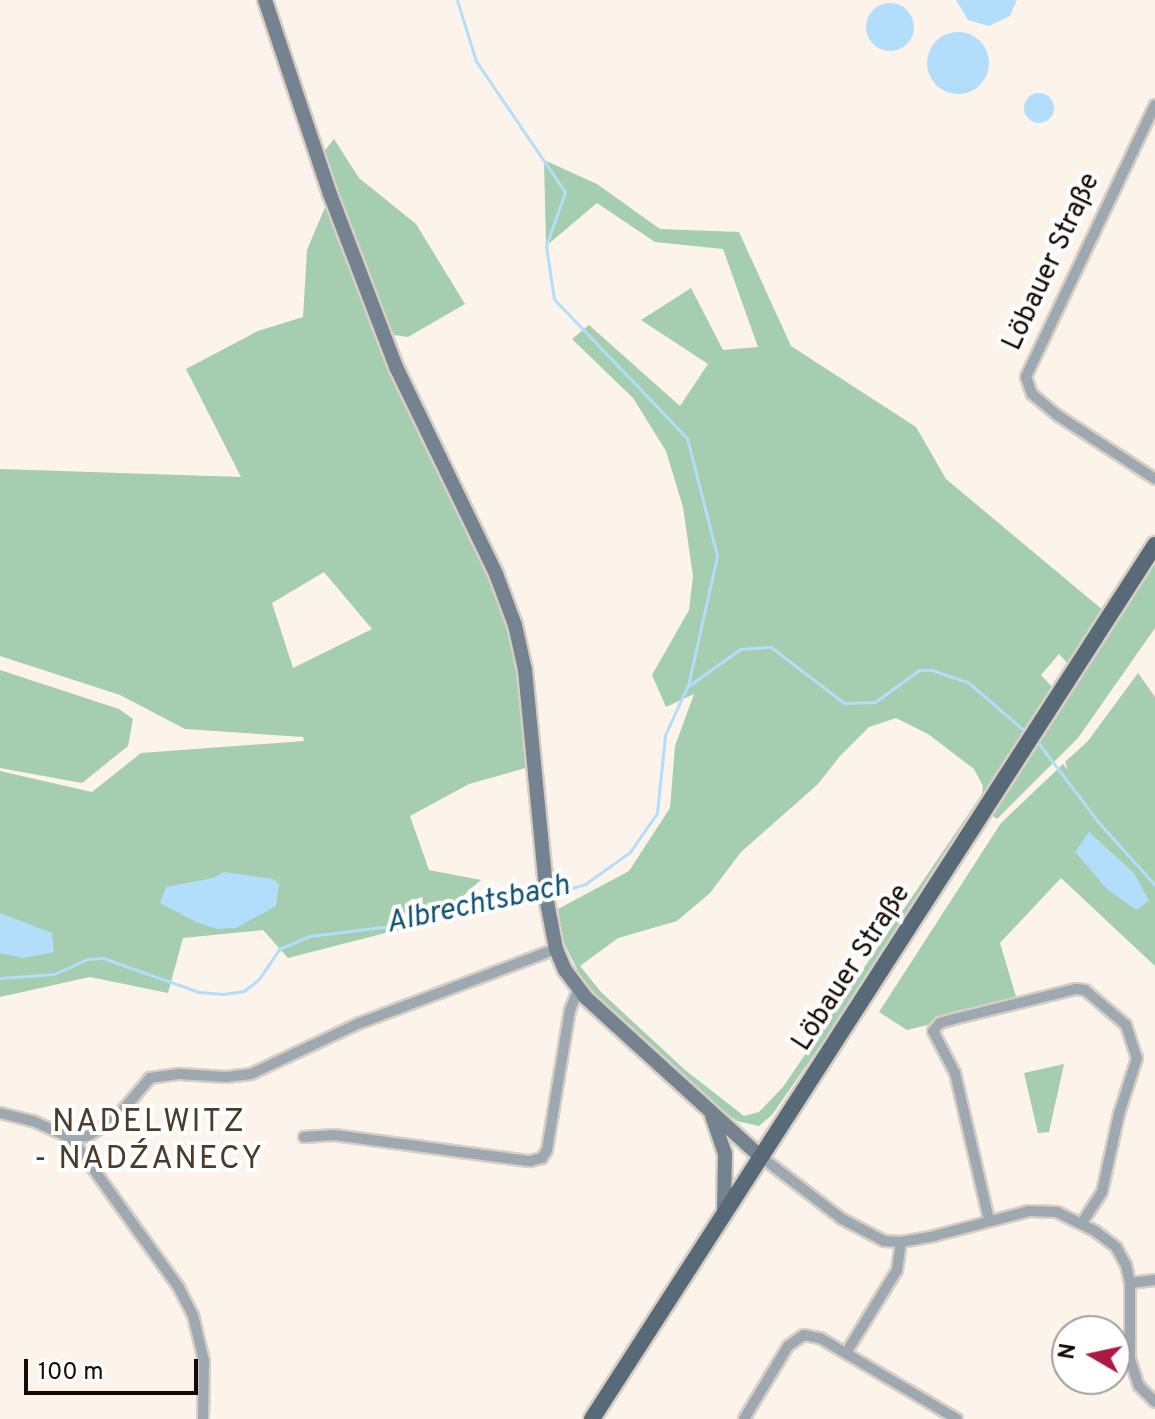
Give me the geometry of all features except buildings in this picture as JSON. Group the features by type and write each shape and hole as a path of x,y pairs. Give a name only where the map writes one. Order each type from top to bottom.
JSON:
{"main road":[{"path":"265,0 330,194 397,369 496,574 515,625 525,670 548,907 556,949 578,990 760,1156"},
{"name":"Löbauer Straße","path":"592,1419 724,1211 1039,730 1155,545"},
{"path":"712,1115 725,1154 724,1211"}],"street":[{"name":"Löbauer Straße","path":"1155,105 1026,377 1032,394 1057,415 1155,479"},
{"path":"71,1138 103,1129 150,1078 180,1074 226,1077 251,1074 360,1023 556,949"},
{"path":"989,1220 955,1073 933,1031 954,1019 1076,989 1085,990 1126,1025 1137,1058 1119,1114 1102,1192 1082,1223"},
{"path":"304,1137 334,1135 530,1161 542,1158 547,1150 570,1010 578,990"},
{"path":"0,1113 33,1121 71,1138 179,1288 193,1315 204,1361 203,1419"},
{"path":"760,1156 851,1226 874,1238 901,1242 989,1220 1045,1211 1082,1223 1116,1247 1126,1265 1130,1283 1130,1359 1139,1386 1155,1402"},
{"path":"846,1353 897,1270 901,1242"},
{"path":"1130,1283 1155,1280"},
{"path":"744,1419 788,1346 799,1337 820,1338 957,1419"}],"green space":[{"path":"334,139 359,178 416,224 465,304 408,337 394,335 371,288 322,154"},
{"path":"544,160 597,184 660,229 739,232 791,346 916,427 946,479 1104,611 1070,666 1059,654 1041,675 1054,689 863,984 772,1115 759,1126 737,1121 703,1096 586,987 564,943 558,909 629,871 670,808 675,746 694,694 666,707 652,675 689,610 693,576 683,507 666,451 633,398 572,339 589,325 680,406 708,364 641,320 691,288 723,350 758,347 723,249 655,242 597,203 546,246","holes":["896,718 928,734 974,769 983,786 982,794 783,1087 759,1112 744,1116 685,1070 601,992 580,966 618,938 677,921 710,893 741,852 818,784 869,727"]},
{"path":"326,205 381,350 505,609 519,664 529,767 469,784 410,816 429,870 481,880 436,920 288,958 263,930 183,938 168,993 90,977 0,997 0,771 92,792 141,753 304,741 303,737 185,729 120,695 0,656 0,469 241,477 186,369 258,331 303,317 307,250","holes":["324,572 372,629 293,668 272,603"]},
{"path":"1155,561 1155,628 1078,738 997,819 990,814"},
{"path":"0,670 119,709 133,719 128,746 82,783 0,768"},
{"path":"1138,673 1155,697 1155,966 1061,878 1000,943 1018,1003 907,1030 879,1012 1001,823 1063,764 1068,770 1065,762 1088,741"},
{"path":"1064,1064 1049,1132 1038,1133 1024,1073"}],"water":[{"path":"956,0 1017,0 1010,16 989,26 968,20"},
{"path":"890,3 899,4 907,10 913,18 913,36 907,44 899,50 890,51 881,50 873,44 867,36 866,27 867,18 873,10 881,4"},
{"path":"952,32 964,32 980,41 987,51 987,75 980,85 964,94 952,94 932,80 927,69 927,57 941,37"},
{"path":"1039,93 1050,97 1054,108 1050,119 1039,123 1028,119 1024,108 1028,97"},
{"path":"1089,832 1134,873 1149,901 1136,910 1107,889 1075,852"},
{"path":"224,872 273,879 279,884 276,906 236,928 217,929 160,903 166,887 213,878"},
{"path":"0,913 52,933 54,952 23,958 0,953"}],"waterway":[{"path":"457,0 476,61 565,192 546,246 554,299 687,438 717,556 688,686"},
{"name":"Albrechtsbach","path":"551,894 585,884 630,852 657,813 665,735 687,687 740,649 771,647 844,703 875,702 919,670 932,670 969,683 1027,733"},
{"name":"Albrechtsbach","path":"1036,740 1100,824 1155,885"},
{"name":"Albrechtsbach","path":"0,978 54,974 88,959 103,958 199,992 223,994 244,991 259,979 279,949 310,936 398,925 543,895"}],"district":[{"name":"NADELWITZ - NADŹANECY","path":"149,1142"}]}
